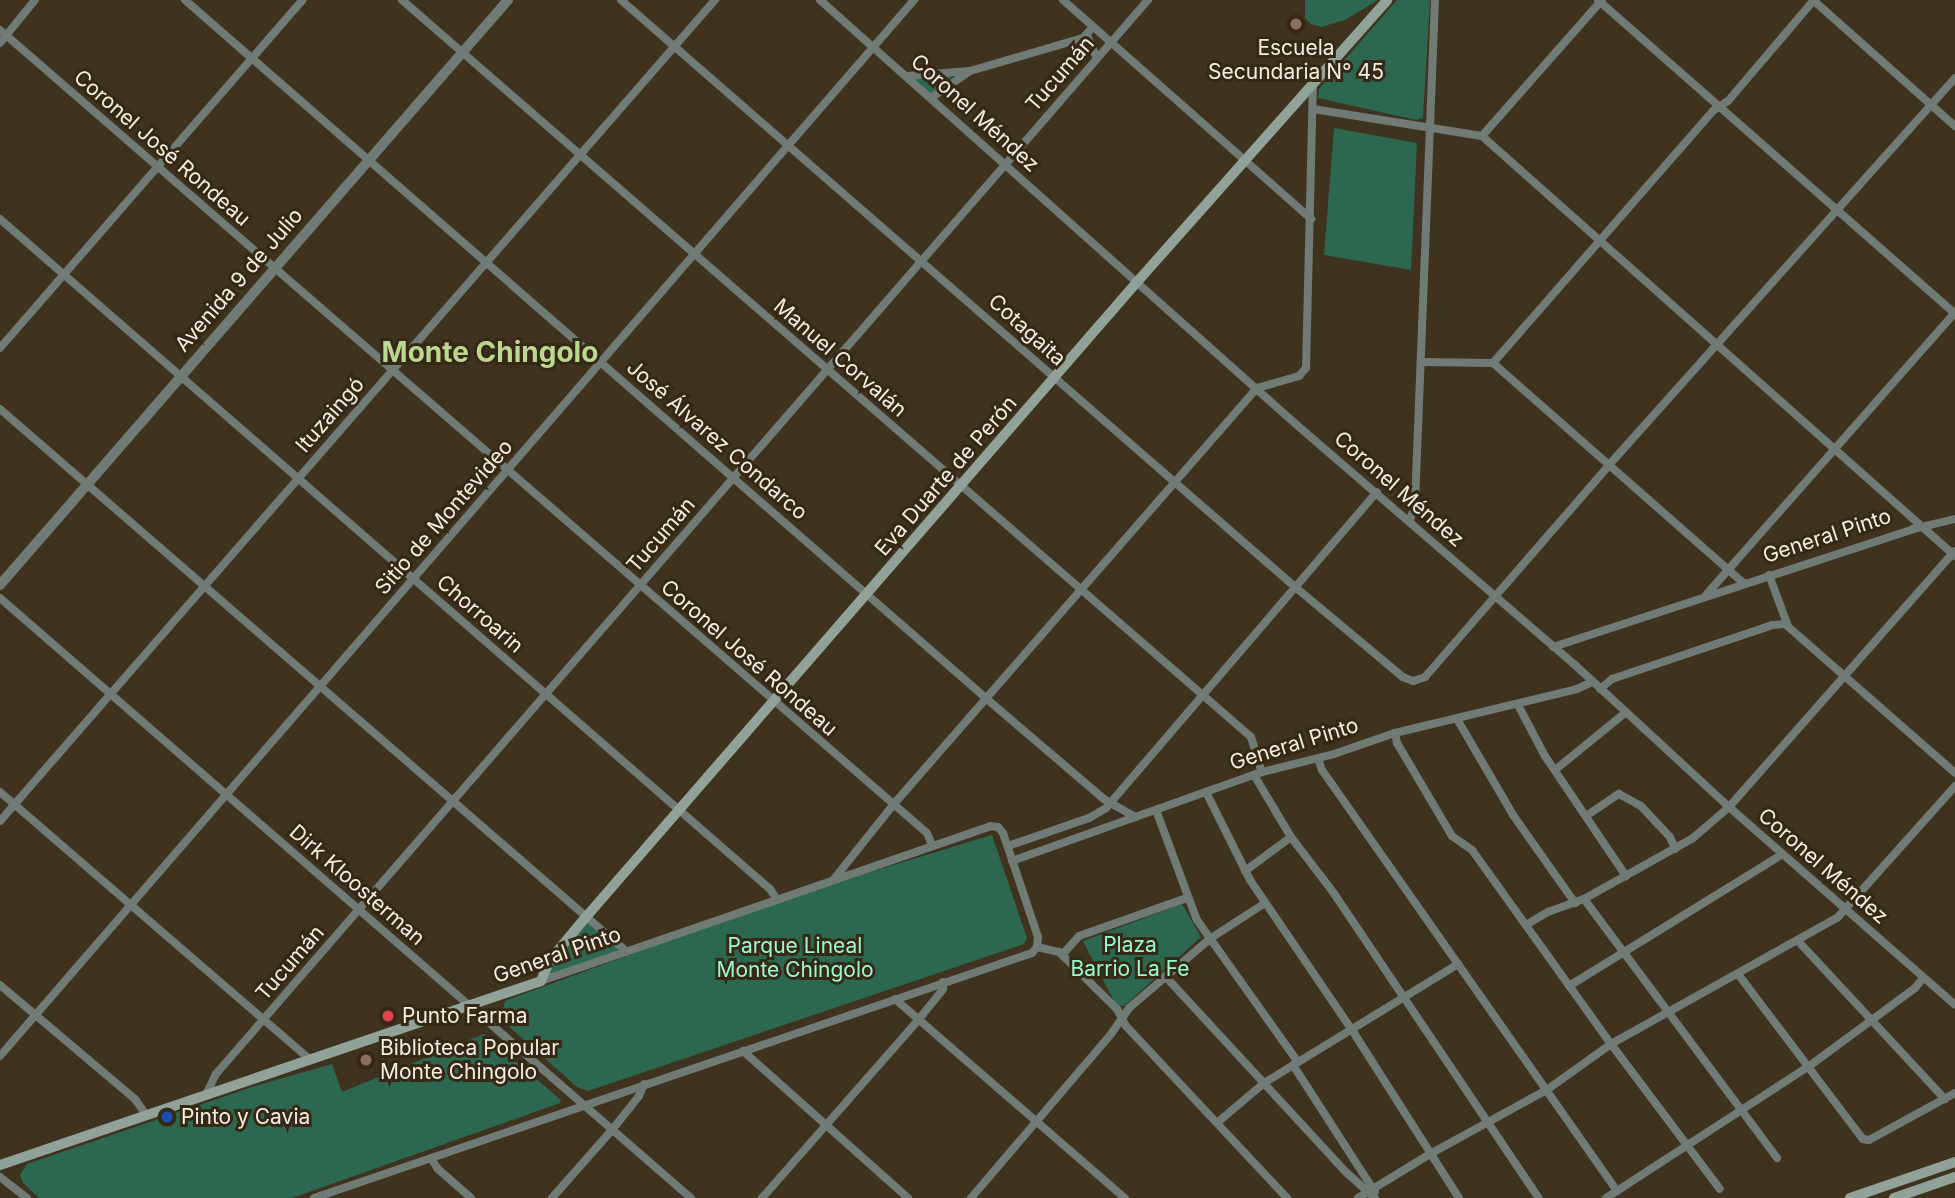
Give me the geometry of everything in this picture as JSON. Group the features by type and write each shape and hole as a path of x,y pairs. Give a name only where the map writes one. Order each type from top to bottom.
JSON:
{"main road":[{"name":"Eva Duarte de Perón","path":"541,981 550,960 586,917 1387,0"},
{"name":"General Pinto","path":"0,1165 541,981"},
{"path":"1850,1198 1955,1162"},
{"path":"1894,1198 1955,1177"}],"street":[{"path":"0,43 3,33 35,0"},
{"name":"José Álvarez Condarco","path":"185,0 988,700 1111,802 1135,817"},
{"path":"0,348 302,0"},
{"name":"Manuel Corvalán","path":"402,0 1201,694 1254,742 1258,773"},
{"name":"Avenida 9 de Julio","path":"0,585 508,0"},
{"name":"Cotagaita","path":"621,0 1294,586 1403,677 1413,681 1426,677 1494,596"},
{"name":"Ituzaingó","path":"0,821 715,0"},
{"name":"Coronel Méndez","path":"820,0 1955,1005"},
{"name":"Sitio de Montevideo","path":"0,1056 789,148 914,0"},
{"path":"1063,0 1311,219"},
{"name":"Tucumán","path":"206,1095 216,1073 1148,0"},
{"path":"1410,520 1415,504 1436,0"},
{"path":"1493,363 1813,0 1955,127"},
{"path":"1482,136 1600,1 1955,313 1706,595"},
{"path":"907,76 970,71 1087,35 1093,27"},
{"name":"Coronel José Rondeau","path":"3,33 927,833 932,845"},
{"path":"1087,35 1097,58"},
{"path":"931,98 970,71"},
{"path":"1494,596 1955,78"},
{"path":"834,879 893,805 988,700 1257,388 1299,376 1306,368 1313,83"},
{"path":"1313,108 1482,136 1954,554 1729,807 1693,838 1675,849 1584,899 1548,912 1526,925"},
{"name":"Chorroarin","path":"0,219 770,889 776,898"},
{"path":"1421,362 1493,363 1743,583"},
{"path":"0,409 204,589 627,952"},
{"path":"314,1198 1032,953 1038,947 1038,937 1008,846 1089,818 1111,802 1377,492"},
{"name":"General Pinto","path":"1553,647 1743,583 1955,519"},
{"path":"1769,575 1784,624 1955,773"},
{"name":"Dirk Kloosterman","path":"0,598 691,1198"},
{"path":"1600,689 1612,679 1784,624"},
{"name":"General Pinto","path":"1012,861 1258,773 1318,758 1395,733 1577,689 1592,682"},
{"path":"1518,705 1555,770 1626,876"},
{"path":"1555,770 1625,713"},
{"path":"1457,719 1513,815 1575,903"},
{"path":"1395,733 1397,743 1452,836 1472,850 1611,1044 1720,1189"},
{"path":"1318,758 1322,770 1617,1191"},
{"path":"1258,773 1290,837 1334,892 1539,1198"},
{"path":"1358,1198 1430,1154 1548,1089 1611,1044 1798,941 1846,910 1955,786"},
{"path":"0,792 309,1059"},
{"path":"1206,792 1245,870 1265,903 1352,1030 1459,1198"},
{"path":"1586,816 1619,794 1641,806 1670,837 1675,849"},
{"path":"1156,810 1197,920 1295,1063 1376,1198"},
{"name":"General Pinto","path":"541,981 990,826 1001,829 1008,846"},
{"path":"1245,870 1290,837"},
{"path":"1569,986 1783,854"},
{"path":"1062,955 1079,936 1188,898"},
{"path":"1584,899 1666,1013 1777,1158"},
{"path":"971,1198 1038,1121 1132,1004 1211,938 1265,903"},
{"path":"1798,941 1945,1099"},
{"path":"1038,947 1062,955 1287,1198"},
{"path":"1218,1122 1264,1083 1458,964"},
{"path":"1738,974 1863,1139 1868,1140 1955,1093"},
{"path":"1165,976 1264,1083 1370,1190"},
{"path":"1606,1198 1808,1067 1915,988 1923,978"},
{"path":"762,1198 919,1019 943,989 943,982"},
{"path":"0,985 135,1099 146,1115"},
{"path":"895,999 1125,1198"},
{"path":"743,1051 824,1126 908,1198"},
{"path":"552,1198 612,1130 639,1096 644,1084"},
{"path":"431,1158 438,1169 471,1198"},
{"path":"0,1177 27,1198"},
{"path":"343,1198 349,1186"}],"green space":[{"path":"1305,0 1378,0 1345,20 1321,27 1311,24 1305,18"},
{"path":"1397,0 1430,0 1423,118 1416,120 1318,98 1319,89"},
{"path":"953,76 932,95 914,79"},
{"path":"1334,128 1417,143 1411,270 1324,255"},
{"name":"Parque Lineal Monte Chingolo","path":"992,835 1027,938 1024,944 588,1091 577,1087 505,1023 502,1015 505,1001 510,999 778,900"},
{"name":"Plaza Barrio La Fe","path":"1182,904 1201,937 1124,1006 1116,1005 1083,941"},
{"path":"586,917 627,952 541,981"},
{"path":"484,1034 561,1100 560,1103 292,1198 39,1198 23,1183 20,1175 27,1164 255,1086 332,1064 342,1092"}],"place":[{"name":"Escuela Secundaria N° 45","path":"1296,24"},
{"name":"Punto Farma","path":"388,1016"},
{"name":"Biblioteca Popular Monte Chingolo","path":"366,1060"},
{"name":"Pinto y Cavia","path":"167,1117"}],"district":[{"name":"Monte Chingolo","path":"490,352"}]}
